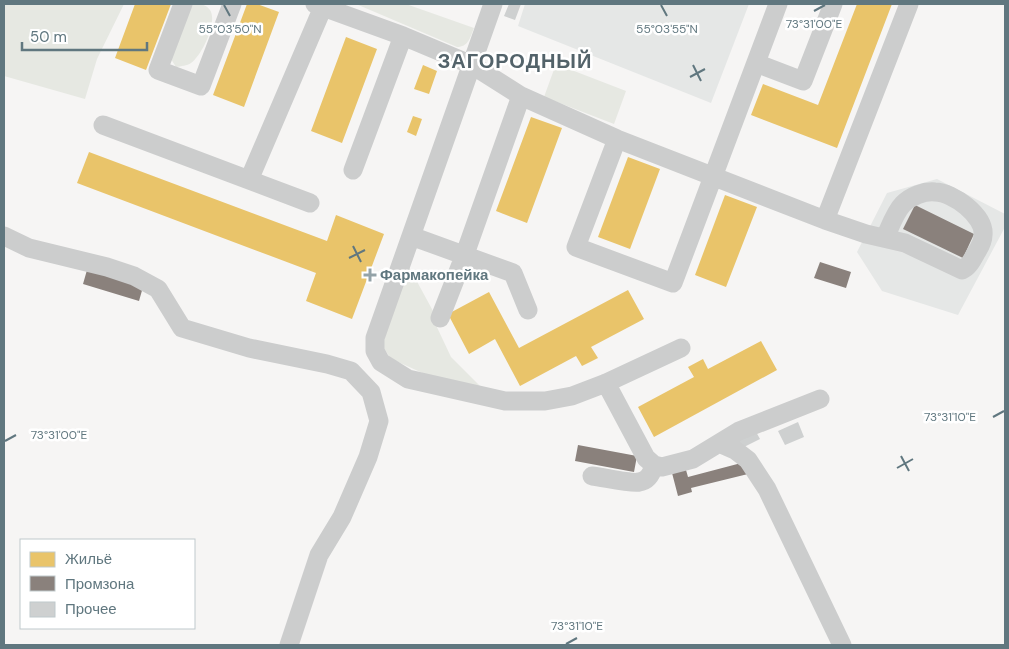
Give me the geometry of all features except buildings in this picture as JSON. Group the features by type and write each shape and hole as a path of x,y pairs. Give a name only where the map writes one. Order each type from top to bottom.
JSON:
{"street":[{"path":"183,4 158,70 202,86 232,4"},
{"path":"493,4 375,338 375,351 382,362 408,379 505,401 545,401 572,396 606,383 681,348"},
{"path":"617,140 576,247 673,283 778,4"},
{"path":"756,63 803,81 833,4"},
{"path":"826,220 909,4"},
{"path":"249,180 319,5 343,9 472,64 521,96 617,140 826,220 866,234 905,243 962,270 968,266 981,245 984,233 980,221 971,210 949,195 936,192 923,193 909,199 902,205 885,238"},
{"path":"353,170 403,36"},
{"path":"440,318 465,254 521,96"},
{"path":"103,125 310,203"},
{"path":"4,236 29,248 107,268 142,280 158,289 182,328 249,348 327,364 351,371 371,392 379,421 368,457 342,517 319,555 289,645"},
{"path":"411,236 513,273 528,310"},
{"path":"351,371 375,351"},
{"path":"606,383 646,458 654,465 662,467 693,459 740,431 820,399"},
{"path":"719,443 735,450 748,460 767,489 842,645"},
{"path":"592,476 639,483 652,474 654,465"}],"shaded area":[{"path":"4,4 124,4 97,59 85,99 4,76"},
{"path":"192,4 204,5 210,10 212,22 208,38 200,53 191,63 176,67 171,59"},
{"path":"356,4 406,4 474,28 466,44 457,47"},
{"path":"525,4 749,4 711,103 518,26"},
{"path":"556,64 626,91 614,124 544,97"},
{"path":"937,179 1005,214 1005,227 958,315 882,291 857,252 887,193"},
{"path":"408,265 433,311 435,323 451,357 480,386 438,380 396,361 389,356 383,347 386,327"}],"place":[{"name":"Фармакопейка","path":"370,275"}],"district":[{"name":"ЗАГОРОДНЫЙ","path":"515,61"}]}
